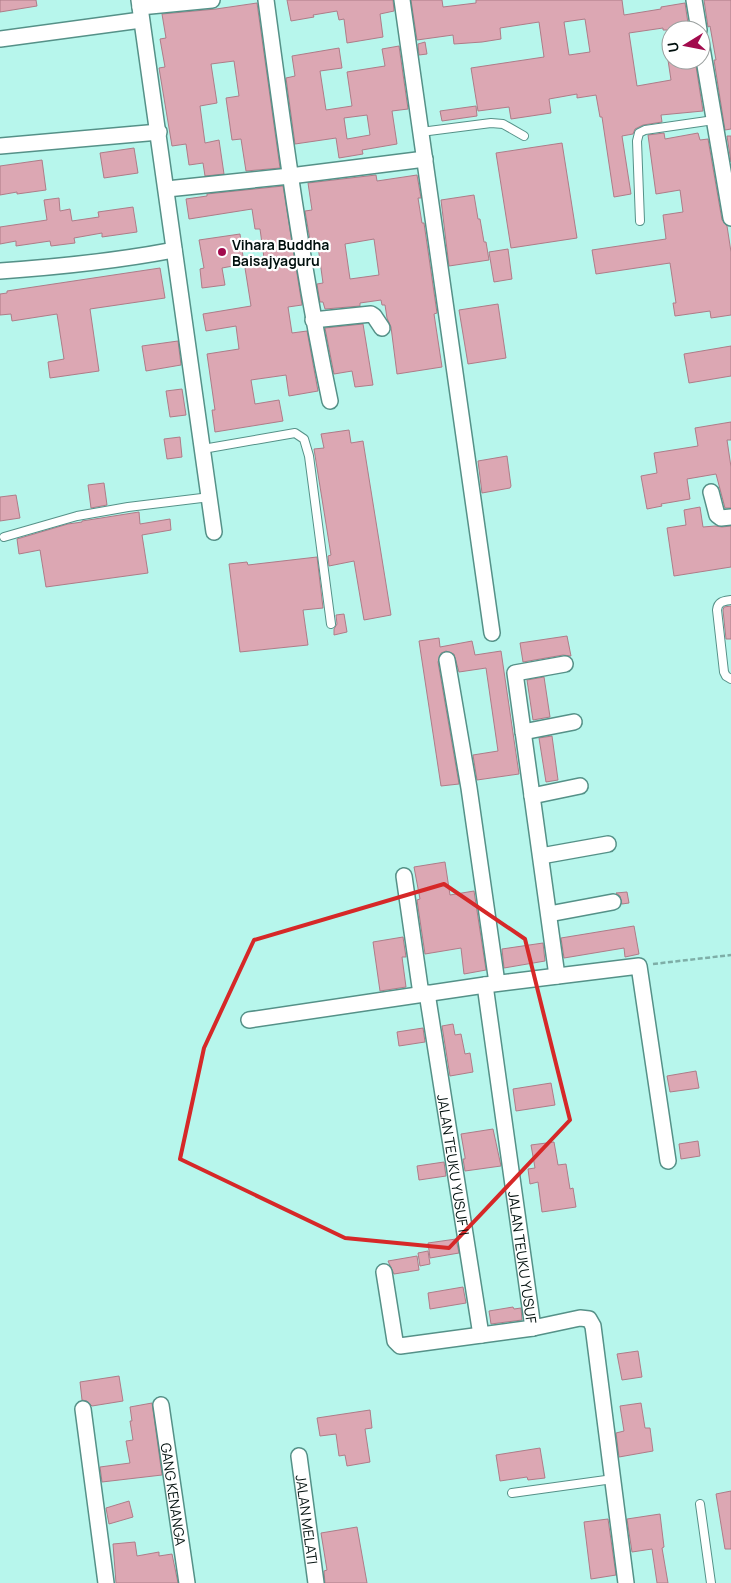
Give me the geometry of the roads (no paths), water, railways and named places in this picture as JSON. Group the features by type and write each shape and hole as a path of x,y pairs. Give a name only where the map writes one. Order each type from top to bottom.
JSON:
{"street":[{"path":"0,39 140,9 212,0"},
{"path":"266,0 290,176 313,320 330,401"},
{"path":"402,0 492,633"},
{"path":"694,0 697,20"},
{"path":"140,9 159,132 214,532"},
{"path":"706,70 731,218"},
{"path":"0,146 159,132"},
{"path":"167,189 425,159"},
{"path":"0,271 70,266 134,258 174,250"},
{"path":"313,320 371,314 382,328"},
{"path":"711,492 717,515 721,518 731,517"},
{"name":"JALAN TEUKU YUSUF","path":"448,660 469,788 533,1328 580,1318 589,1319 591,1322 595,1338 626,1583"},
{"path":"557,976 515,673 565,664"},
{"path":"523,732 574,722"},
{"path":"532,796 580,786"},
{"path":"541,856 608,844"},
{"name":"JALAN TEUKU YUSUF II","path":"404,876 481,1335"},
{"path":"549,914 612,902"},
{"path":"249,1020 491,984 639,966 668,1161"},
{"path":"384,1272 394,1341 398,1345 436,1342 533,1328"},
{"name":"GANG KENANGA","path":"161,1405 187,1583"},
{"path":"83,1409 106,1583"},
{"name":"JALAN MELATI","path":"298,1456 316,1583"}],"lane":[{"path":"640,221 637,142 639,133 645,130 714,120"},
{"path":"421,132 491,123 503,124 524,136"},
{"path":"203,449 294,433 304,439 309,456 331,624"},
{"path":"4,537 78,516 128,507 210,497"},
{"path":"731,600 720,602 717,606 724,672 731,679"},
{"path":"512,1493 613,1479"},
{"path":"700,1504 711,1583"}],"place":[{"name":"Vihara Buddha Baisajyaguru","path":"222,252"}]}
